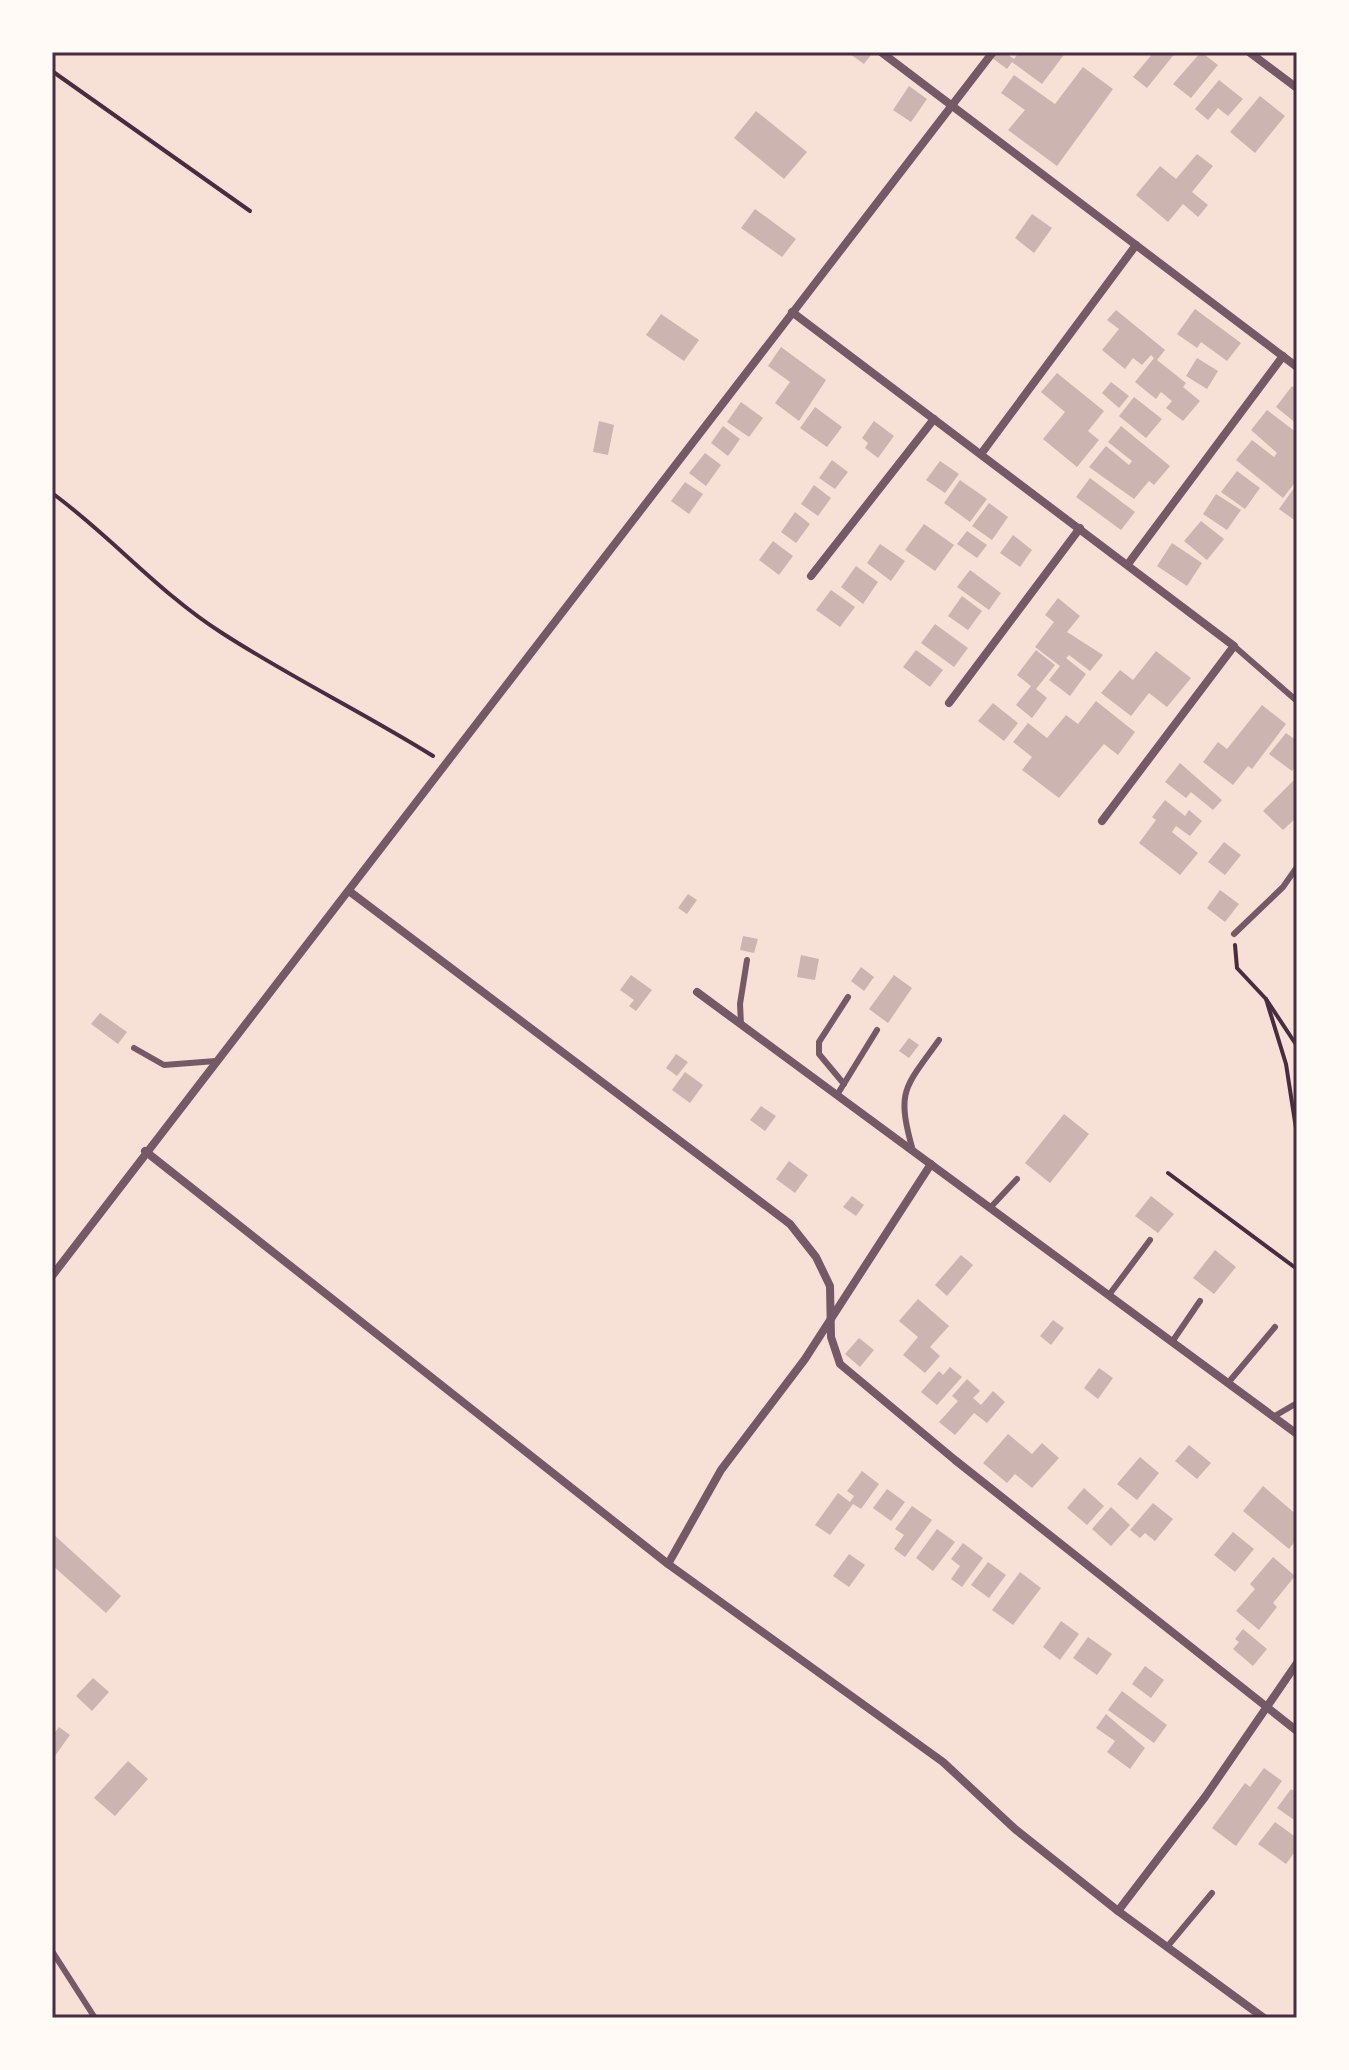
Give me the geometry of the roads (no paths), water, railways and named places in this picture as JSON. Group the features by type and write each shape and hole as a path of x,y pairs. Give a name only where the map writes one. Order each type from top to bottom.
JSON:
{"street":[{"path":"881,52 1297,367"},
{"path":"52,1276 145,1151 349,891 993,52"},
{"path":"1249,52 1297,88"},
{"path":"981,454 1136,245"},
{"path":"792,312 1234,646 1102,821"},
{"path":"1128,564 1283,356"},
{"path":"811,576 934,419"},
{"path":"949,703 1080,528"},
{"path":"349,891 790,1224 816,1257 830,1286 831,1321 840,1364 955,1460 1297,1731"},
{"path":"697,992 1297,1434"},
{"path":"145,1151 668,1564 943,1762 1015,1829 1118,1911 1264,2018"},
{"path":"668,1564 721,1470 831,1321 931,1164"},
{"path":"1118,1911 1205,1797 1297,1663"}],"lane":[{"path":"1234,646 1297,701"},
{"path":"1234,934 1283,887 1297,867"},
{"path":"741,1024 740,1004 747,960"},
{"path":"844,1084 819,1054 819,1042 848,997"},
{"path":"837,1095 877,1030"},
{"path":"913,1151 902,1112 905,1087 939,1040"},
{"path":"134,1048 164,1065 216,1061"},
{"path":"990,1208 1017,1179"},
{"path":"1109,1295 1150,1240"},
{"path":"1172,1342 1200,1301"},
{"path":"1228,1383 1275,1327"},
{"path":"1273,1417 1297,1403"},
{"path":"1167,1947 1212,1893"},
{"path":"52,1951 95,2018"}]}
